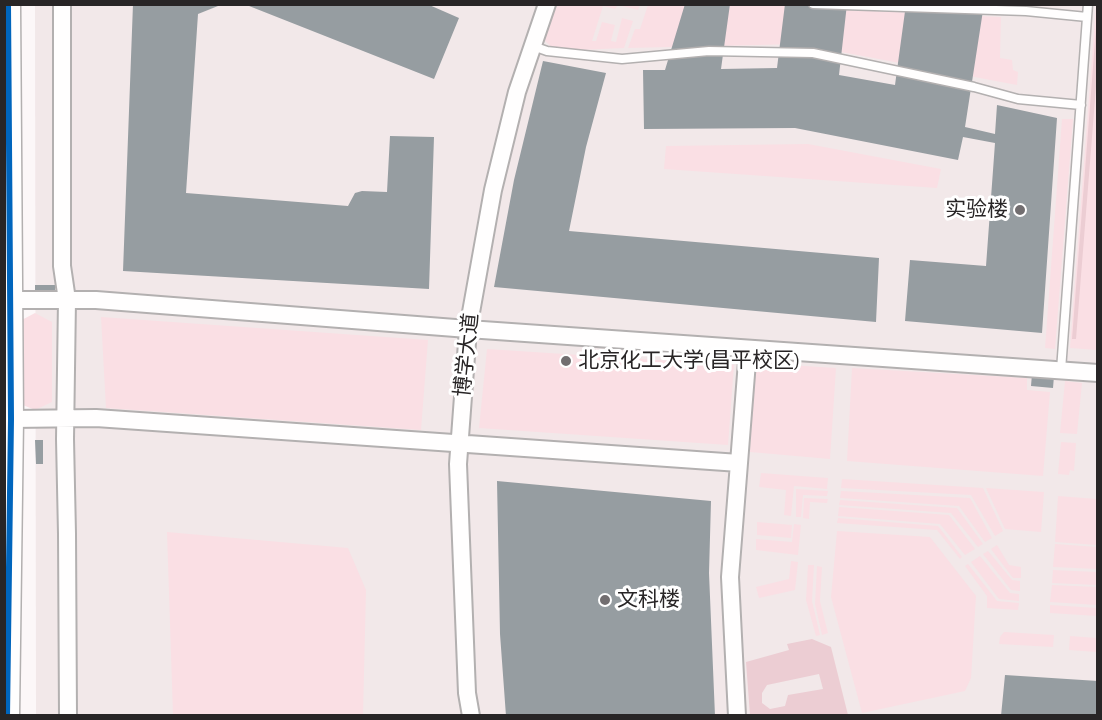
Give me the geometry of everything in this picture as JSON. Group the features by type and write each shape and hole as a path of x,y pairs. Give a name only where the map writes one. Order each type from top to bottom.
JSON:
{"street":[{"path":"7,716 11,419 7,176 8,4"},
{"path":"62,4 62,266 67,300 68,716"},
{"name":"博学大道","path":"471,716 467,693 460,543 459,442 468,329 493,190 517,92 547,4"},
{"path":"10,300 96,300 468,329 1098,373"},
{"path":"737,716 730,577 748,349"},
{"path":"11,419 66,417 459,442 739,463"}],"lane":[{"path":"813,4 1026,11 1087,17"},
{"path":"1060,370 1088,4"},
{"path":"533,46 547,51 622,59 709,51 813,52 974,87 1018,99 1081,105"}],"shaded area":[{"path":"788,4 807,8 1001,17 1000,58 1012,60 1013,70 1018,72 1017,85 799,44 628,48 635,29 640,29 648,5"},
{"name":"北京化工大学(昌平校区)","path":"35,5 1097,5 1097,715 36,715"},
{"path":"554,5 618,5 615,9 603,6 592,41 596,41 602,22 615,25 611,41 616,42 622,18 633,21 624,48 556,51 544,40"},
{"path":"618,5 640,5 638,10"},
{"path":"1097,5 1097,350 1070,348"},
{"path":"1097,15 1097,74 1076,339 1072,339"},
{"path":"1062,119 1073,119 1055,349 1045,348"},
{"path":"808,144 941,169 937,188 664,169 666,146"},
{"path":"35,313 52,322 52,402 35,410 18,403 16,323"},
{"path":"101,317 428,340 421,430 106,408"},
{"path":"487,349 734,365 728,445 479,428"},
{"path":"755,363 836,368 830,459 750,452"},
{"path":"852,368 1027,378 1027,390 1050,392 1043,476 847,461"},
{"path":"1065,381 1082,383 1077,434 1060,433"},
{"path":"1061,442 1076,443 1074,471 1070,470 1069,475 1058,474"},
{"path":"761,473 828,478 827,489 794,486 791,516 784,515 786,490 759,487"},
{"path":"842,479 983,488 1003,531 995,536 971,495 841,488"},
{"path":"986,488 1044,492 1041,532 1005,529"},
{"path":"796,489 828,491 827,496 803,495 801,517 796,517"},
{"path":"841,491 970,498 992,538 985,542 959,506 840,498"},
{"path":"1058,496 1097,499 1097,545 1055,542"},
{"path":"804,498 828,499 827,503 810,502 809,519 803,518"},
{"path":"840,500 957,508 983,544 978,547 951,513 839,505"},
{"path":"839,507 949,515 975,549 965,555 940,524 838,516"},
{"path":"838,518 938,526 962,557 960,559 937,530 837,523"},
{"path":"757,522 792,525 791,538 757,535"},
{"path":"794,524 801,525 798,555 756,550 756,539 792,542"},
{"path":"837,531 930,537 976,596 971,678 965,691 862,713 831,597"},
{"path":"167,532 348,548 366,590 363,715 173,715"},
{"path":"1055,544 1097,547 1097,569 1053,567"},
{"path":"997,545 1009,565 1021,567 1021,578 1013,578 991,549"},
{"path":"988,551 1012,580 1020,581 1020,591 1011,590 983,554"},
{"path":"980,556 1010,593 1019,594 1019,601 999,599 971,562"},
{"path":"791,561 798,562 795,590 759,598 756,587 789,579"},
{"path":"968,564 997,601 1019,603 1018,610 987,608 987,596 965,566"},
{"path":"808,565 814,565 812,601 820,635 816,636 806,600"},
{"path":"817,566 822,567 820,601 828,633 822,635 815,604"},
{"path":"1053,570 1097,572 1097,585 1052,583"},
{"path":"1052,585 1097,587 1097,605 1050,602"},
{"path":"1050,605 1097,608 1097,616 1050,613"},
{"path":"1004,632 1054,635 1053,647 999,644"},
{"path":"1070,636 1097,638 1097,652 1069,650"},
{"path":"812,639 831,647 848,715 750,715 746,662 789,650 787,644","holes":["819,674 823,689 788,695 785,706 770,709 762,703 762,693 767,685"]}],"building":[{"path":"133,4 223,4 198,14 186,193 348,206 355,193 387,192 390,136 434,137 429,289 123,271"},
{"path":"244,4 427,4 459,18 434,79"},
{"name":"实验楼","path":"685,4 730,4 721,69 777,68 785,4 847,4 839,75 895,85 906,4 984,4 965,127 995,134 997,105 1057,118 1042,333 905,321 910,260 986,266 995,143 963,137 958,160 795,128 644,129 643,70 665,70"},
{"path":"543,61 606,73 586,147 569,231 879,258 876,322 494,287 514,180"},
{"path":"35,285 55,285 55,295 35,295"},
{"path":"1032,374 1054,376 1053,388 1031,386"},
{"path":"35,440 43,440 43,464 36,464"},
{"name":"文科楼","path":"497,481 711,501 709,573 715,716 506,716 500,634"},
{"path":"1005,675 1098,681 1098,716 1001,716"}],"transit line":[{"path":"7,716 11,419 8,4"}],"place":[{"name":"实验楼","path":"1020,210"},
{"name":"北京化工大学(昌平校区)","path":"566,361"},
{"name":"文科楼","path":"605,600"}]}
